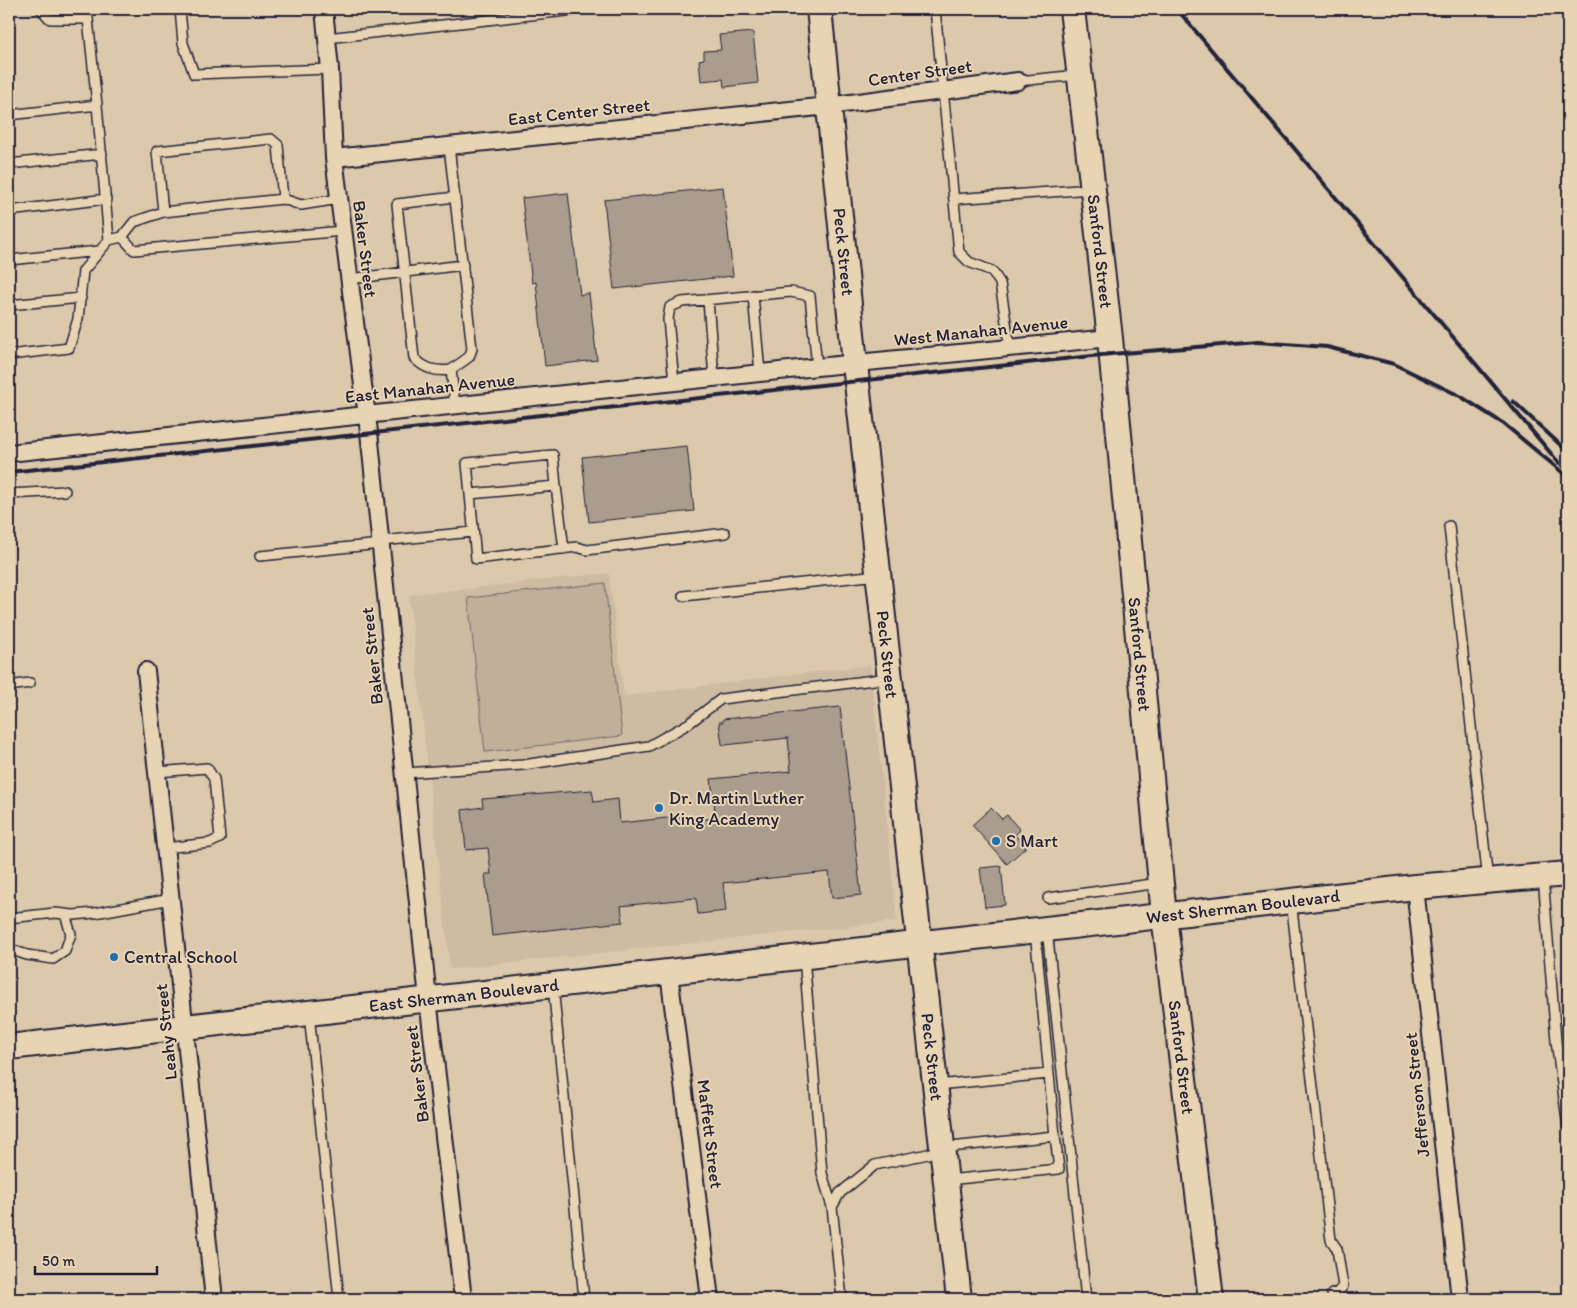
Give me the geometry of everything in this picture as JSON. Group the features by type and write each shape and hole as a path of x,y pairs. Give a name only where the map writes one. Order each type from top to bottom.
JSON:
{"street":[{"name":"Baker Street","path":"324,9 330,69 334,158 381,543 428,999 463,1299"},
{"name":"Peck Street","path":"819,9 944,1180 960,1299"},
{"name":"Sanford Street","path":"1072,9 1091,189 1110,338 1160,883 1211,1299"},
{"name":"Center Street","path":"828,106 1018,81"},
{"name":"East Center Street","path":"334,158 828,106"},
{"name":"West Manahan Avenue","path":"856,363 1110,338"},
{"name":"East Manahan Avenue","path":"9,453 856,363"},
{"name":"Leahy Street","path":"146,671 214,1299"},
{"name":"West Sherman Boulevard","path":"919,943 1414,887 1568,874"},
{"name":"Jefferson Street","path":"1414,887 1460,1299"},
{"name":"East Sherman Boulevard","path":"9,1047 919,943"},
{"name":"Maffett Street","path":"669,973 710,1299"}],"lane":[{"path":"41,9 50,19 88,19"},
{"path":"87,9 109,240"},
{"path":"180,9 183,44 194,74 330,69"},
{"path":"327,38 584,9"},
{"path":"935,9 959,252 969,262 992,271 1000,283 1010,348"},
{"path":"1018,81 1079,75"},
{"path":"9,116 97,105"},
{"path":"163,212 157,151 271,139 278,145 284,199"},
{"path":"449,146 455,197 463,266 472,349 469,357 451,370 441,371 422,367 414,358 397,204 455,197"},
{"path":"9,164 102,154"},
{"path":"954,199 1091,189"},
{"path":"9,211 106,199"},
{"path":"9,355 69,348 78,320 83,271 109,240 122,237 134,222 163,212 284,199 301,205 339,199"},
{"path":"122,237 134,250 343,231"},
{"path":"9,260 99,251"},
{"path":"349,279 463,266"},
{"path":"674,382 668,319 670,307 682,302 791,292 810,296 817,367"},
{"path":"753,295 760,373"},
{"path":"9,305 80,298"},
{"path":"708,300 714,378"},
{"path":"451,370 455,405"},
{"path":"564,549 553,455 467,463 476,559 564,549 577,547 586,550 725,533"},
{"path":"470,494 556,486"},
{"path":"9,494 65,491"},
{"path":"1449,526 1488,881"},
{"path":"260,556 473,532"},
{"path":"683,596 878,575"},
{"path":"405,773 523,766 649,746 688,724 721,700 890,678"},
{"path":"9,686 30,683"},
{"path":"157,772 207,768 214,779 220,838 210,843 166,848"},
{"path":"1543,876 1556,1041 1568,1127"},
{"path":"1048,898 1160,883"},
{"path":"9,918 55,913 95,913 171,899"},
{"path":"1291,901 1331,1240 1337,1249 1343,1286 1338,1292 1332,1294"},
{"path":"9,949 26,955 54,959 65,951 70,934 65,914"},
{"path":"944,1180 1059,1169 1049,1074 1041,930"},
{"path":"1041,930 1086,1299"},
{"path":"804,957 822,1173 832,1207 842,1299"},
{"path":"553,986 584,1299"},
{"path":"309,1014 339,1299"},
{"path":"935,1085 1049,1074"},
{"path":"832,1207 840,1193 875,1165 928,1154 941,1148 1055,1136"}],"shaded area":[{"name":"Dr. Martin Luther King Academy","path":"609,573 624,696 870,665 897,921 450,969 409,595"},
{"path":"605,583 622,736 485,752 468,598"}],"building":[{"path":"753,32 758,83 724,87 723,79 701,81 699,60 704,59 704,51 721,50 719,35"},
{"path":"723,187 733,276 614,289 604,200"},
{"path":"568,193 580,295 589,293 597,360 545,366 536,282 532,283 522,198"},
{"path":"687,446 694,511 589,522 582,457"},
{"path":"840,707 861,895 832,898 829,872 723,883 726,911 698,914 696,898 621,906 623,922 492,936 485,874 491,874 488,848 466,850 462,810 483,807 482,799 592,790 594,802 618,799 620,823 686,816 686,821 716,818 711,779 791,771 788,738 725,745 722,744 719,722 723,722 723,719"},
{"path":"991,808 1002,819 1007,815 1020,830 1015,835 1026,847 1007,864 972,825"},
{"path":"1001,866 1005,905 985,907 980,868"}],"railway":[{"path":"1177,9 1559,463"},
{"path":"9,472 1111,354 1258,342 1327,347 1394,364 1460,396 1504,424 1568,477"},
{"path":"1513,401 1568,452"}],"place":[{"name":"Dr. Martin Luther King Academy","path":"659,808"},
{"name":"S Mart","path":"996,841"},
{"name":"Central School","path":"114,957"}]}
